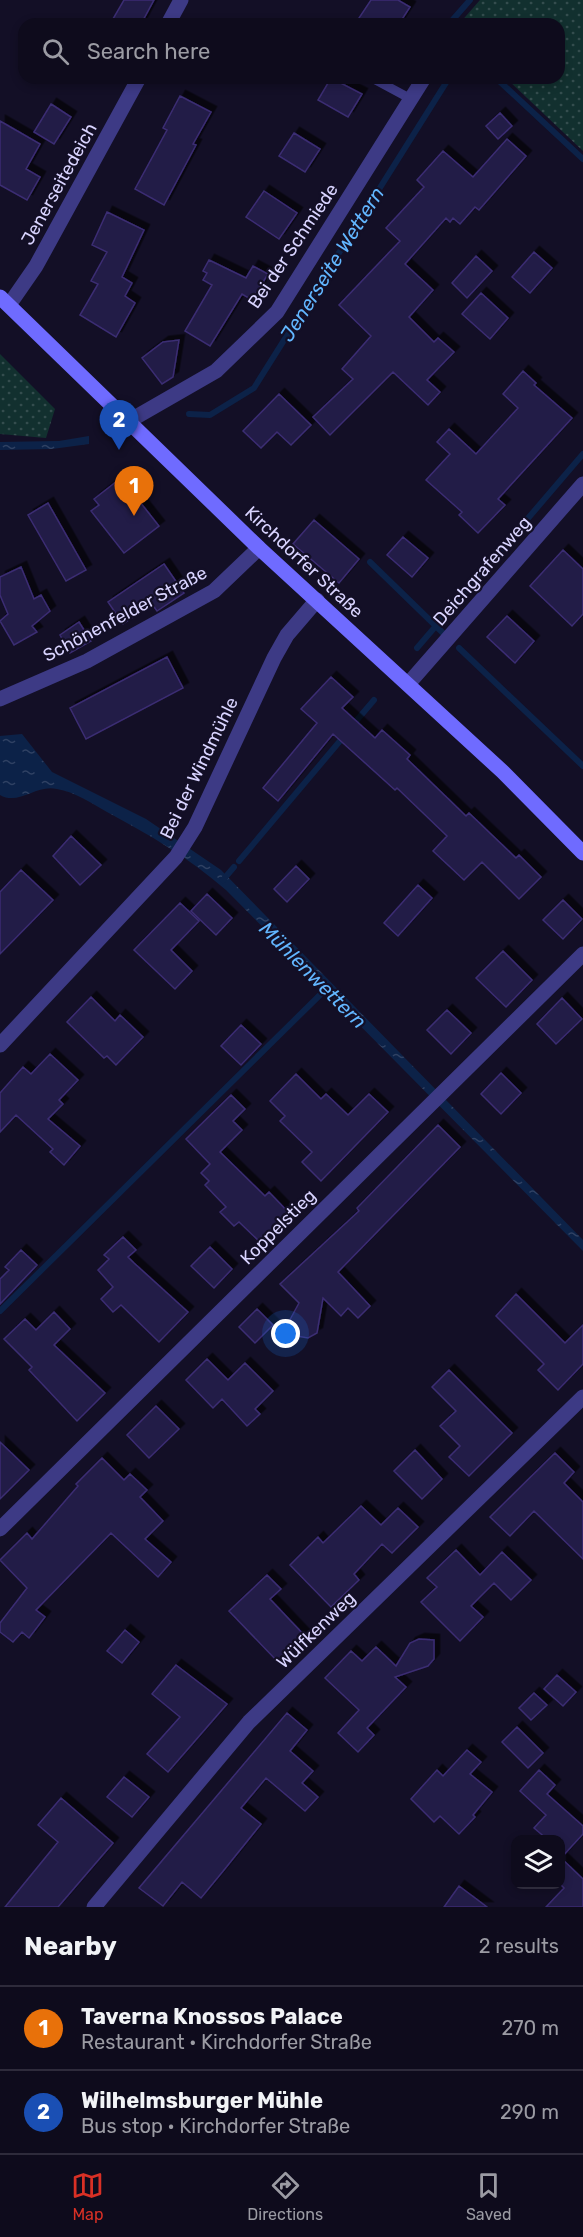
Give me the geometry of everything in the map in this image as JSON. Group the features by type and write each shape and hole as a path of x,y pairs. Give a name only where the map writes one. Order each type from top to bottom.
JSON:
{"street":[{"path":"171,18 181,0"},
{"name":"Jenerseitedeich","path":"4,301 36,266 136,84"},
{"name":"Bei der Schmiede","path":"129,421 216,371 277,312 420,84"},
{"name":"Kirchdorfer Straße","path":"4,301 259,549 409,683 503,772 583,853"},
{"name":"Deichgrafenweg","path":"409,683 583,484"},
{"name":"Schönenfelder Straße","path":"0,699 87,661 214,591 259,549"},
{"name":"Bei der Windmühle","path":"0,1045 176,857 189,838 286,636 317,600"},
{"name":"Koppelstieg","path":"0,1529 583,954"},
{"name":"Wülfkenweg","path":"94,1907 249,1722 583,1397"}],"lane":[{"path":"383,84 411,99"}],"green space":[{"path":"480,0 583,0 583,151 512,84 565,84 565,18 464,18"},
{"path":"0,354 55,409 46,438 0,434"}],"water":[{"path":"89,436 89,444 52,449 0,450 0,442 59,441"},
{"name":"Mühlenwettern","path":"22,734 52,772 146,819 221,870 583,1240 583,1251 212,878 154,838 70,793 49,788 14,798 0,795 0,736"}],"building":[{"path":"124,0 154,0 144,18 114,18"},
{"path":"371,0 398,0 410,7 403,18 359,18"},
{"path":"327,84 343,84 362,94 348,117 318,100"},
{"path":"180,96 211,112 164,205 135,189 167,130 163,128"},
{"path":"51,104 71,117 54,144 34,132"},
{"path":"500,113 512,126 498,139 486,126"},
{"path":"0,121 40,144 26,169 40,177 27,200 0,185"},
{"path":"294,133 320,149 305,172 279,156"},
{"path":"507,139 526,156 479,210 475,207 460,224 453,218 450,222 446,218 405,264 433,290 409,317 434,342 438,338 454,352 427,380 440,392 428,405 393,372 330,435 313,417 353,379 342,369 371,336 339,305 400,241 386,228 424,187 417,180 443,151 473,177"},
{"path":"264,191 297,213 279,239 246,217"},
{"path":"107,212 144,230 122,277 132,283 125,296 135,303 116,337 80,315 98,284 91,281 107,252 92,245"},
{"path":"534,252 552,268 530,293 512,277"},
{"path":"476,256 492,271 467,298 452,283"},
{"path":"209,260 246,278 253,266 268,274 252,300 242,294 210,346 185,331 212,285 203,280 207,273 203,271"},
{"path":"481,293 508,318 490,339 462,314"},
{"path":"179,340 173,377 162,384 142,358 163,342"},
{"path":"523,371 536,383 534,385 572,418 498,499 505,505 478,533 459,515 462,512 426,480 450,454 437,442 449,429 476,454 518,408 503,394"},
{"path":"279,394 311,425 291,445 277,432 261,448 243,431"},
{"path":"121,478 159,526 124,553 91,511 99,505 94,499"},
{"path":"48,503 86,570 66,581 28,515"},
{"path":"314,520 359,559 339,583 293,544"},
{"path":"403,537 428,558 412,577 387,555"},
{"path":"563,550 583,569 583,614 572,626 530,586"},
{"path":"164,564 184,593 157,611 152,604 123,624 108,602"},
{"path":"21,567 34,599 41,595 50,611 32,626 37,632 14,645 0,621 8,614 0,595 0,577"},
{"path":"507,616 534,641 515,663 487,637"},
{"path":"79,622 91,641 70,653 60,635"},
{"path":"167,657 183,688 86,739 70,708"},
{"path":"331,677 353,697 342,708 375,738 382,730 410,755 407,759 466,816 469,813 516,858 519,855 541,877 519,899 482,862 464,880 433,851 447,836 397,788 395,790 333,734 278,801 263,788 317,723 301,709"},
{"path":"71,836 101,865 80,885 53,856"},
{"path":"296,866 309,879 287,902 274,889"},
{"path":"21,870 53,900 0,954 0,892"},
{"path":"418,885 432,898 398,936 384,923"},
{"path":"207,894 232,918 216,935 191,911"},
{"path":"563,900 582,919 563,939 543,920"},
{"path":"180,903 199,921 171,950 192,971 175,989 134,950"},
{"path":"503,951 532,980 506,1007 476,978"},
{"path":"91,997 115,1021 120,1015 143,1037 116,1065 107,1056 104,1058 67,1022"},
{"path":"562,998 582,1019 556,1044 537,1024"},
{"path":"447,1010 471,1033 451,1054 427,1030"},
{"path":"241,1025 261,1044 241,1065 221,1046"},
{"path":"50,1054 78,1080 59,1100 63,1104 48,1119 80,1146 64,1165 50,1152 53,1149 16,1115 0,1132 0,1093 23,1067 31,1074"},
{"path":"501,1073 521,1093 501,1114 481,1094"},
{"path":"296,1074 321,1099 326,1094 348,1115 369,1094 388,1112 321,1181 302,1162 312,1152 280,1121 285,1116 270,1101"},
{"path":"231,1095 245,1109 233,1121 242,1130 220,1152 265,1196 269,1192 290,1214 261,1243 239,1222 234,1226 220,1212 226,1207 205,1185 209,1181 201,1173 210,1164 186,1139"},
{"path":"438,1125 460,1147 338,1272 370,1306 358,1318 348,1308 341,1316 323,1298 317,1333 308,1338 297,1336 286,1327 299,1303 280,1284 359,1211 357,1208"},
{"path":"123,1237 136,1250 128,1257 188,1312 159,1342 121,1305 113,1312 101,1299 113,1287 98,1270 109,1259 104,1255"},
{"path":"210,1247 232,1269 214,1288 191,1266"},
{"path":"21,1250 37,1265 0,1304 0,1279 9,1270 5,1267"},
{"path":"516,1294 565,1343 583,1325 583,1364 558,1390 538,1370 544,1364 496,1316"},
{"path":"257,1309 273,1325 255,1343 239,1327"},
{"path":"54,1312 70,1329 54,1345 105,1393 77,1421 29,1370 32,1367 4,1339 25,1319 36,1330"},
{"path":"207,1359 228,1380 245,1363 273,1391 255,1409 260,1414 247,1426 222,1399 213,1408 186,1380"},
{"path":"449,1370 512,1433 469,1476 449,1457 460,1446 440,1426 456,1411 432,1387"},
{"path":"156,1406 179,1429 149,1458 127,1435"},
{"path":"0,1442 29,1470 0,1499"},
{"path":"415,1450 442,1479 422,1499 394,1471"},
{"path":"555,1453 574,1472 564,1483 583,1502 583,1559 534,1511 510,1536 490,1517"},
{"path":"102,1458 124,1480 130,1474 147,1490 140,1497 163,1521 145,1539 171,1562 158,1577 111,1533 36,1610 45,1617 29,1638 22,1632 13,1642 0,1632 0,1623 27,1588 0,1560 27,1533 32,1539 78,1486 76,1484"},
{"path":"361,1506 381,1525 398,1508 418,1527 392,1553 382,1544 354,1574 359,1580 331,1607 290,1565 318,1537 323,1543"},
{"path":"456,1550 480,1575 502,1552 531,1580 511,1600 494,1583 471,1606 483,1617 460,1641 421,1602 437,1587 427,1578"},
{"path":"267,1575 281,1589 270,1599 305,1636 278,1662 229,1611"},
{"path":"125,1630 139,1642 122,1663 107,1651"},
{"path":"419,1639 434,1640 434,1659 428,1666 395,1677 406,1687 367,1728 374,1735 358,1752 338,1733 359,1710 325,1678 351,1651 362,1661 376,1647 396,1666 410,1643"},
{"path":"176,1665 227,1704 168,1772 147,1754 180,1717 152,1694"},
{"path":"557,1675 576,1692 563,1706 544,1689"},
{"path":"534,1693 547,1705 531,1720 519,1708"},
{"path":"287,1713 307,1730 290,1751 313,1771 302,1783 318,1797 305,1811 266,1778 241,1808 261,1824 224,1870 201,1898 182,1882 163,1906 139,1888"},
{"path":"517,1727 543,1753 528,1768 502,1742"},
{"path":"467,1750 481,1762 470,1774 492,1792 473,1815 475,1817 459,1834 440,1816 434,1822 411,1799 437,1770 443,1776"},
{"path":"539,1770 555,1785 547,1794 583,1826 583,1834 565,1854 565,1835 542,1835 534,1828 546,1815 520,1791"},
{"path":"124,1777 149,1797 132,1817 107,1797"},
{"path":"61,1798 113,1843 58,1907 5,1907 58,1842 38,1825"},
{"path":"565,1862 583,1879 583,1907 546,1907 565,1889"},
{"path":"459,1886 487,1907 444,1907"}],"waterway":[{"name":"Jenerseite Wettern","path":"454,18 470,0"},
{"name":"Jenerseite Wettern","path":"189,414 210,415 254,388 445,84"},
{"path":"502,84 583,159"},
{"path":"417,648 583,454"},
{"path":"370,562 443,633"},
{"path":"459,648 583,766"},
{"path":"351,727 374,700"},
{"path":"239,861 345,735"},
{"path":"223,880 234,867"},
{"name":"Mühlenwettern","path":"0,1311 329,986"}],"place":[{"name":"Wilhelmsburger Mühle","path":"119,450"},
{"name":"Taverna Knossos Palace","path":"134,516"}]}
